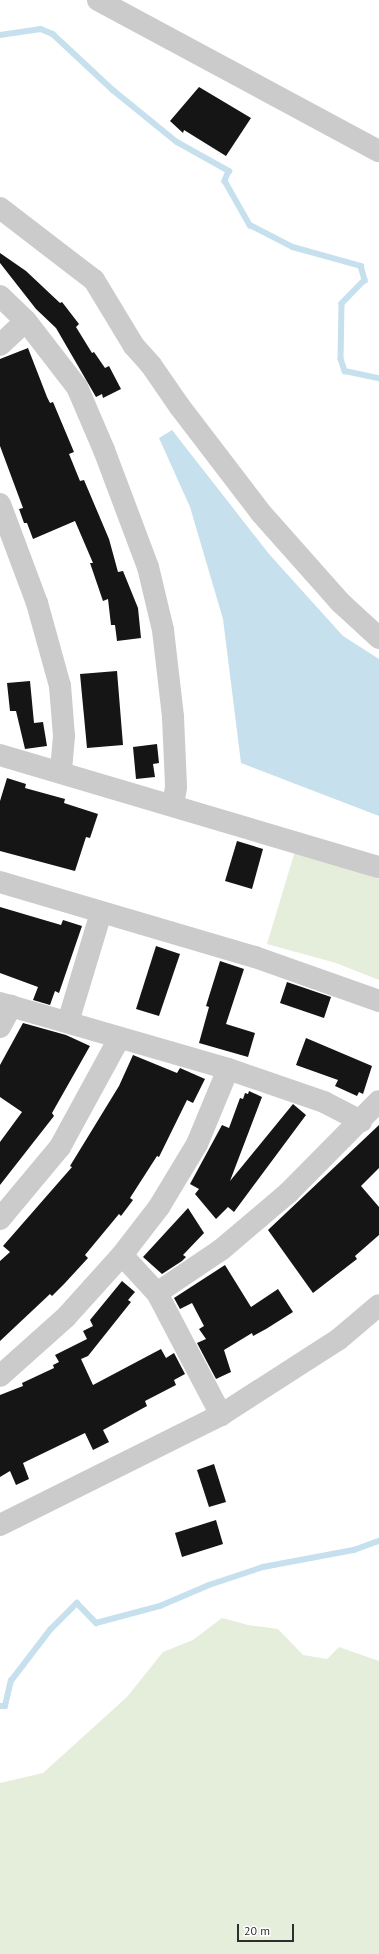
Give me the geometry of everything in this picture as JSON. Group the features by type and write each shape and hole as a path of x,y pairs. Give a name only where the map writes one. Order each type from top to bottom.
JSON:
{"street":[{"path":"98,0 379,151"},
{"path":"0,208 94,280 134,346 151,365 180,407 261,513 342,603 379,638"},
{"path":"0,296 26,321 77,387 104,450 148,567 163,630 173,717 176,787 173,805"},
{"path":"0,344 26,321"},
{"path":"0,504 38,604 60,686 64,736 61,772"},
{"path":"0,755 379,867"},
{"path":"0,882 101,913 255,957 379,1001"},
{"path":"68,1022 101,913"},
{"path":"0,1027 5,1005 228,1069 324,1102 361,1121"},
{"path":"0,1219 60,1147 120,1039"},
{"path":"0,1376 66,1317 122,1255 158,1207 197,1144 228,1069"},
{"path":"157,1293 222,1248 288,1193 361,1121 379,1101"},
{"path":"122,1255 157,1293 221,1415"},
{"path":"0,1525 221,1415 339,1339 379,1304"}],"green space":[{"path":"295,851 379,879 379,980 336,963 267,944"},
{"path":"222,1618 248,1625 278,1629 303,1655 327,1659 339,1647 379,1661 379,1954 0,1954 0,1783 43,1773 127,1697 163,1652 193,1640"}],"water":[{"path":"172,430 269,554 343,636 379,659 379,816 241,763 223,619 190,507 159,438"}],"building":[{"path":"199,87 251,118 226,156 184,130 183,133 170,121"},
{"path":"0,253 26,271 60,303 62,302 79,324 76,327 92,353 94,352 105,368 109,366 121,389 103,398 102,394 96,397 56,328 36,309 0,263"},
{"path":"28,348 47,397 50,403 53,402 74,452 69,454 80,481 84,480 109,539 118,572 123,571 138,608 141,638 117,641 115,625 111,625 108,599 103,601 90,563 93,563 75,521 33,539 27,523 24,523 19,509 23,508 0,446 0,359"},
{"path":"117,671 123,745 87,748 80,674"},
{"path":"30,681 34,723 43,722 47,746 25,749 16,711 10,711 7,683"},
{"path":"157,744 159,763 153,764 155,777 136,779 133,747"},
{"path":"7,778 26,784 25,788 65,799 64,803 98,814 90,838 86,837 75,871 0,851 0,801"},
{"path":"237,841 263,849 252,889 225,881"},
{"path":"0,907 61,925 63,920 82,926 59,993 55,991 50,1005 33,1000 38,987 0,973"},
{"path":"156,946 180,954 159,1016 136,1009"},
{"path":"220,961 244,969 226,1024 255,1033 248,1057 199,1043 209,1007 206,1006"},
{"path":"287,982 331,997 324,1018 280,1003"},
{"path":"23,1023 66,1035 90,1046 52,1113 54,1116 0,1185 0,1142 22,1112 0,1097 0,1065"},
{"path":"306,1038 372,1066 363,1094 359,1092 357,1096 335,1086 338,1080 296,1065"},
{"path":"133,1055 177,1073 180,1068 205,1079 193,1103 187,1100 159,1157 157,1156 130,1198 133,1200 121,1216 119,1214 85,1255 88,1258 65,1283 52,1296 50,1294 0,1341 0,1261 10,1252 3,1246 72,1167 70,1166 119,1086"},
{"path":"249,1091 262,1097 230,1181 293,1104 306,1115 234,1212 228,1207 216,1219 195,1194 199,1189 190,1184 222,1125 229,1128 240,1098 243,1099 245,1093 248,1094"},
{"path":"379,1125 379,1168 361,1186 379,1207 379,1235 355,1256 357,1259 313,1293 268,1230"},
{"path":"188,1208 204,1233 183,1255 186,1257 182,1261 162,1274 143,1257"},
{"path":"225,1265 251,1307 278,1289 293,1312 266,1329 253,1336 252,1333 224,1350 231,1372 216,1379 197,1343 206,1339 199,1329 204,1326 192,1303 180,1309 174,1298"},
{"path":"122,1281 135,1292 128,1300 131,1302 88,1356 81,1359 93,1385 161,1349 166,1358 174,1353 185,1374 174,1380 176,1385 145,1401 147,1406 103,1430 109,1442 93,1450 85,1433 23,1463 29,1479 16,1485 10,1471 0,1477 0,1395 23,1386 22,1383 54,1368 53,1365 59,1362 55,1355 87,1339 83,1331 93,1326 90,1320"},
{"path":"214,1464 226,1502 209,1507 197,1470"},
{"path":"216,1520 223,1544 182,1557 175,1533"}],"waterway":[{"path":"0,35 41,29 53,34 113,90 177,142 229,171 225,181 250,225 293,247 361,266 365,280 342,304 341,359 345,371 379,378"},
{"path":"0,1706 5,1706 11,1681 50,1630 77,1603 96,1623 160,1606 209,1585 263,1567 354,1550 379,1541"}]}
